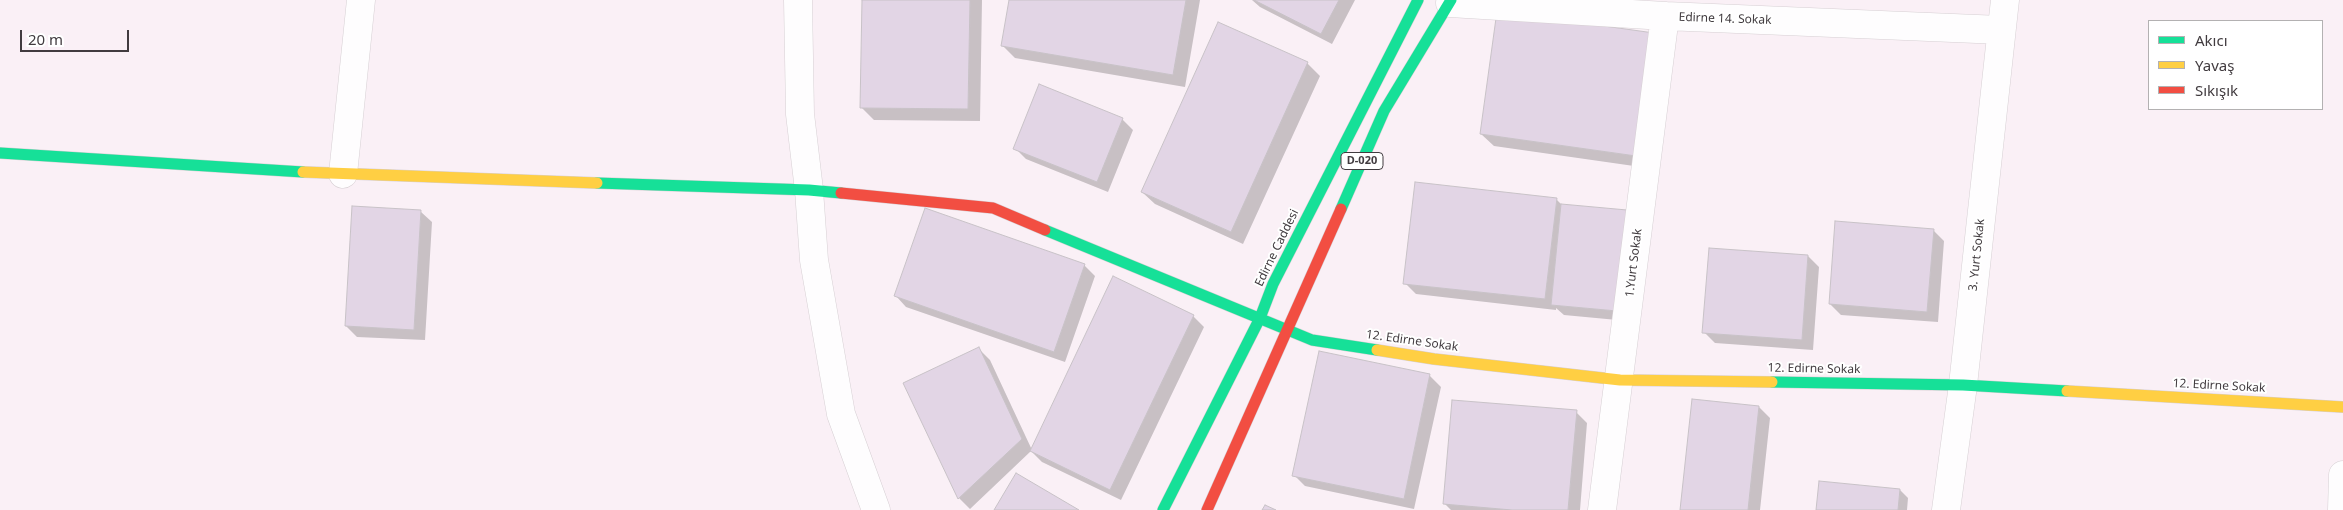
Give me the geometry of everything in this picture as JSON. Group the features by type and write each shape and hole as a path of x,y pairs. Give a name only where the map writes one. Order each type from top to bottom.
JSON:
{"main road":[{"name":"Edirne Caddesi","path":"1163,510 1260,318 1274,284 1418,0"},
{"name":"D-020","path":"1207,510 1384,111 1451,1"},
{"name":"12. Edirne Sokak","path":"0,153 343,174 809,190 994,208 1312,340 1434,359 1620,380 1964,385 2343,407"}],"street":[{"path":"343,174 361,0"},
{"path":"798,0 800,114 809,190 814,260 841,414 876,510"},
{"name":"3. Yurt Sokak","path":"1946,510 1964,385 2005,0"},
{"name":"Edirne 14. Sokak","path":"1451,1 1665,16 2001,30"},
{"name":"1.Yurt Sokak","path":"1602,510 1665,16"},
{"path":"2342,510 2343,475"}],"building":[{"path":"862,0 970,0 968,109 860,108"},
{"path":"1009,0 1186,0 1173,75 1001,46"},
{"path":"1254,0 1339,0 1321,34"},
{"path":"1497,11 1654,33 1636,156 1480,134"},
{"path":"1218,22 1308,62 1231,232 1141,192"},
{"path":"1039,84 1123,118 1097,182 1013,149"},
{"path":"1415,182 1557,198 1545,299 1403,284"},
{"path":"1561,204 1627,210 1617,311 1551,305"},
{"path":"352,206 421,210 414,330 345,326"},
{"path":"925,208 1085,264 1054,352 894,296"},
{"path":"1835,221 1934,229 1927,312 1829,304"},
{"path":"1709,248 1808,255 1802,340 1702,333"},
{"path":"1113,276 1194,315 1110,490 1030,451"},
{"path":"979,347 1022,439 958,499 903,383"},
{"path":"1319,351 1430,374 1404,499 1292,476"},
{"path":"1692,399 1759,406 1748,510 1680,510"},
{"path":"1452,400 1577,410 1568,510 1512,510 1443,504"},
{"path":"1016,473 1079,510 994,510"},
{"path":"1819,481 1900,489 1898,510 1816,510"},
{"path":"1265,505 1276,510 1262,510"}],"traffic: fast":[{"path":"1163,510 1260,318 1273,284 1418,0"},
{"path":"1341,209 1384,111 1451,0"},
{"path":"0,153 303,172"},
{"path":"597,183 809,190 841,193"},
{"path":"1045,230 1312,340 1377,350"},
{"path":"1772,382 1963,385 2067,391"}],"traffic: slow":[{"path":"303,172 597,183"},
{"path":"1377,350 1434,359 1620,380 1772,382"},
{"path":"2067,391 2343,407"}],"traffic: jam":[{"path":"841,193 993,208 1045,230"},
{"path":"1207,510 1341,209"}]}
